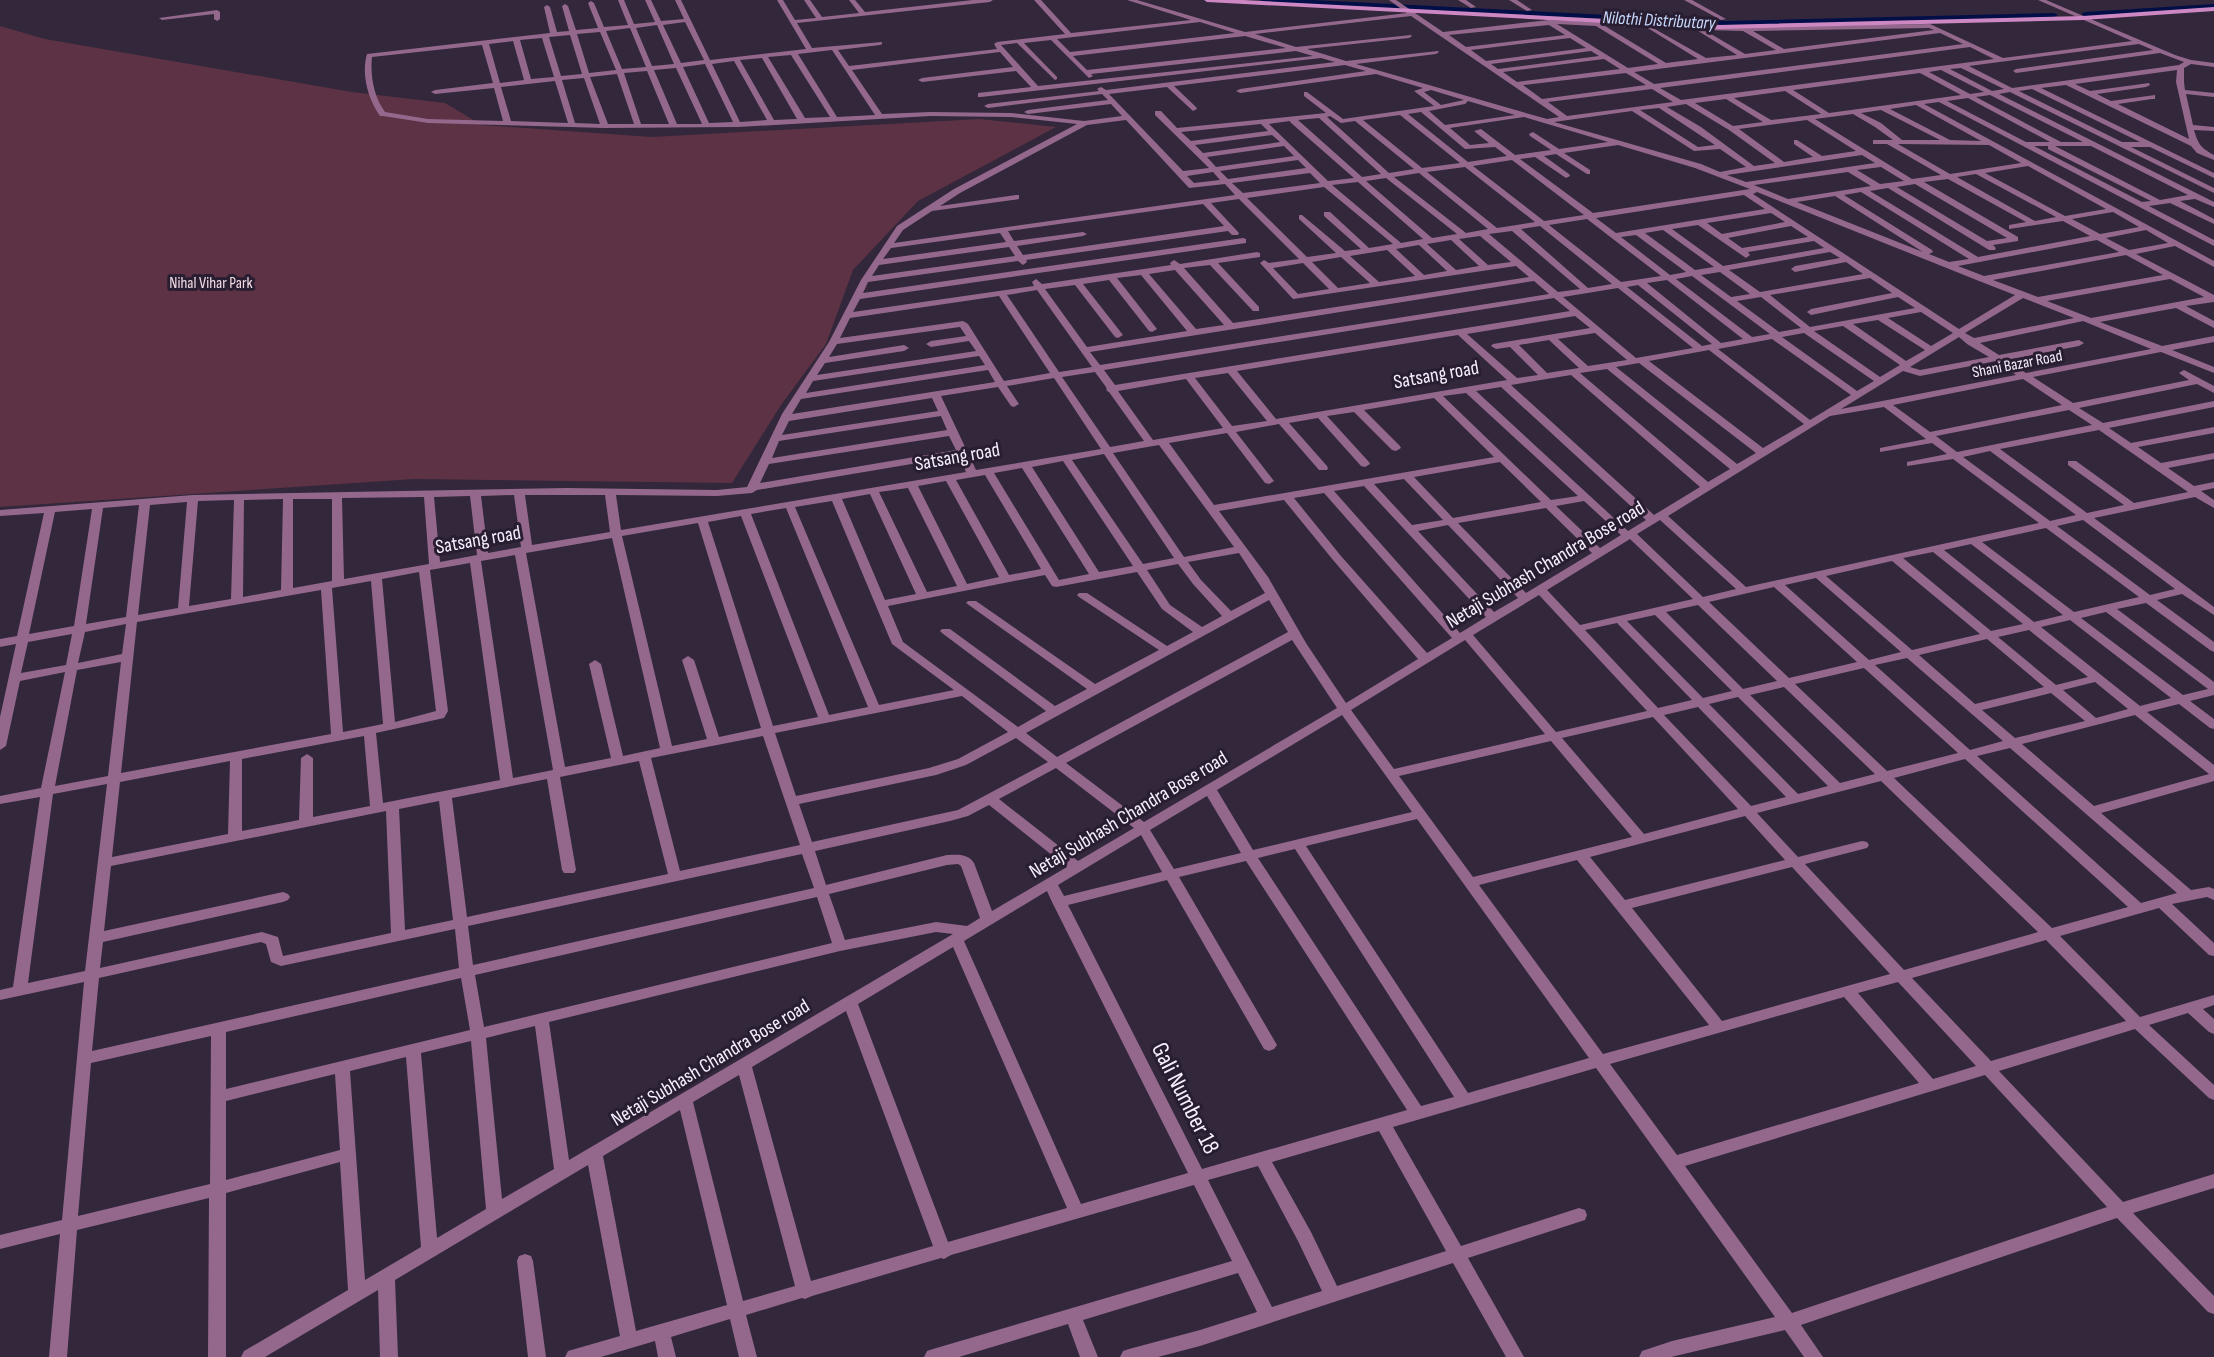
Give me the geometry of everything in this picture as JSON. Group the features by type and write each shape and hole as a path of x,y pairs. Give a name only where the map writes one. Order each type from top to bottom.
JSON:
{"street":[{"path":"621,0 674,126"},
{"path":"648,0 707,126"},
{"path":"678,0 738,124"},
{"path":"780,0 810,50"},
{"path":"807,0 820,19"},
{"path":"852,0 863,14"},
{"path":"898,0 905,9"},
{"path":"793,22 946,2 988,0"},
{"path":"1037,0 1070,36"},
{"path":"1130,0 1528,115 1720,174 1746,188 1773,210 1849,259 1957,334 2102,427 2214,505"},
{"path":"1207,0 1473,7 1723,19 1868,18 2068,12 2214,3"},
{"path":"1298,0 1720,27 1928,24 2002,60"},
{"path":"1461,0 1473,7"},
{"path":"1512,0 1529,10"},
{"path":"1687,0 1723,19"},
{"path":"2041,0 2190,62 2214,65"},
{"path":"591,3 620,72 638,126"},
{"path":"566,6 604,126"},
{"path":"1069,54 1247,33 1400,6 1566,118"},
{"path":"547,8 554,35"},
{"path":"1442,34 1549,22 1697,28 1800,28 2083,18 2214,9"},
{"path":"162,18 217,12 217,19"},
{"path":"1549,22 1559,18"},
{"path":"688,20 369,55 371,87 378,109 383,114 428,121 604,126 707,126 803,122 879,115 995,116 1113,102"},
{"path":"1036,89 997,44 1204,20"},
{"path":"1549,22 1652,86 1732,128 1782,164"},
{"path":"1597,24 1664,65"},
{"path":"1646,26 1704,60"},
{"path":"1697,28 1744,56"},
{"path":"1800,28 1810,34"},
{"path":"1745,29 1783,51"},
{"path":"1516,84 1944,32"},
{"path":"545,36 572,125"},
{"path":"1086,72 1409,36"},
{"path":"1464,49 1571,36"},
{"path":"1053,38 1192,186 1312,170"},
{"path":"516,39 528,82"},
{"path":"1820,40 1831,45"},
{"path":"1019,41 1055,78"},
{"path":"485,42 507,124"},
{"path":"1547,121 2138,42"},
{"path":"435,92 880,43"},
{"path":"1540,101 1972,45"},
{"path":"834,48 879,115"},
{"path":"1484,63 1592,49"},
{"path":"848,68 1002,50"},
{"path":"2016,71 2161,51"},
{"path":"793,52 835,119"},
{"path":"988,106 1436,52"},
{"path":"764,56 803,122"},
{"path":"922,80 1036,89 1325,56"},
{"path":"1496,71 1605,57"},
{"path":"736,59 772,123"},
{"path":"1732,128 2181,67 2190,62"},
{"path":"1961,65 2214,192"},
{"path":"2181,67 2180,82 2194,144"},
{"path":"1942,68 2214,205"},
{"path":"973,85 1018,69"},
{"path":"1921,71 2061,145"},
{"path":"1240,91 1379,72"},
{"path":"2067,83 2194,144 2211,155"},
{"path":"1168,84 1193,109"},
{"path":"973,85 995,116"},
{"path":"2088,93 2146,85"},
{"path":"1432,87 1419,91 1440,106"},
{"path":"2034,87 2214,176"},
{"path":"1787,89 1829,116"},
{"path":"2183,92 2214,95"},
{"path":"1307,94 1341,121 1465,102"},
{"path":"1728,97 1770,123"},
{"path":"2109,103 2152,97"},
{"path":"1174,130 1293,120 1432,100"},
{"path":"1940,100 2214,243"},
{"path":"1917,104 2214,264"},
{"path":"1661,106 1753,169"},
{"path":"1883,108 1900,119 1951,143"},
{"path":"1422,109 1468,147 1496,144"},
{"path":"1633,109 1708,158 1698,166"},
{"path":"1401,112 1619,284 1710,347 1810,424"},
{"path":"1855,112 1878,125 1900,142"},
{"path":"1158,113 1336,291"},
{"path":"1011,115 1085,123 1128,117"},
{"path":"1444,127 1528,115"},
{"path":"1321,116 1388,176 1463,235"},
{"path":"1809,118 1883,164 2015,239 1986,244"},
{"path":"1357,119 1494,230"},
{"path":"1293,120 1425,241 1454,273"},
{"path":"1263,122 1327,184 1399,245"},
{"path":"758,510 752,489 776,439 798,398 834,342 865,280 900,228 957,191 1085,123"},
{"path":"2191,127 2214,129"},
{"path":"1478,131 1750,340"},
{"path":"1188,144 1274,133"},
{"path":"1533,134 1587,172"},
{"path":"1797,142 1821,159"},
{"path":"1876,142 2150,145"},
{"path":"1888,142 2033,223"},
{"path":"888,246 1620,143"},
{"path":"1200,156 1285,144"},
{"path":"2047,144 2159,202"},
{"path":"1697,149 1722,146"},
{"path":"1720,174 1864,152"},
{"path":"1538,154 1566,176"},
{"path":"1182,174 1299,158"},
{"path":"1789,201 2055,160"},
{"path":"1267,266 1589,216 1883,164"},
{"path":"1850,169 1879,187"},
{"path":"1976,171 2214,298"},
{"path":"1889,185 2004,255"},
{"path":"1746,188 1761,190 2214,370"},
{"path":"1862,189 1977,260"},
{"path":"2012,226 2214,192"},
{"path":"1836,194 1950,265 2145,228"},
{"path":"929,210 1016,197"},
{"path":"2171,200 2214,222"},
{"path":"1206,202 1312,314"},
{"path":"1613,236 1773,210"},
{"path":"1326,214 1367,250"},
{"path":"1302,217 1377,285"},
{"path":"1700,222 1756,262"},
{"path":"1720,237 1793,223"},
{"path":"1513,227 1586,290"},
{"path":"865,280 1231,228"},
{"path":"1665,228 1880,381"},
{"path":"1003,230 1110,389 1212,509 1241,549 1344,709 1814,1357"},
{"path":"1481,232 1597,330 1763,453"},
{"path":"1638,232 1857,395"},
{"path":"876,263 1083,234"},
{"path":"1452,237 1486,268"},
{"path":"1156,238 1177,267 1231,327"},
{"path":"1740,251 1816,238"},
{"path":"856,297 1243,241"},
{"path":"1982,279 2175,244"},
{"path":"1389,247 1422,278"},
{"path":"787,418 1721,269 1833,249"},
{"path":"847,316 1257,255"},
{"path":"1795,269 1849,259"},
{"path":"1212,262 1256,309"},
{"path":"1296,297 1518,263"},
{"path":"1143,272 1194,333"},
{"path":"1729,300 1871,275"},
{"path":"2035,300 2172,276"},
{"path":"1111,277 1152,329"},
{"path":"1083,350 1536,278"},
{"path":"1638,281 1710,347"},
{"path":"1077,282 1118,335"},
{"path":"1001,293 1181,561 1229,616"},
{"path":"1811,312 1900,294"},
{"name":"Netaji Subhash Chandra Bose road","path":"250,1357 1426,660 2021,295"},
{"path":"1970,342 2214,298"},
{"path":"2178,305 2214,325"},
{"name":"Satsang road","path":"0,644 523,550 1586,369 1922,309"},
{"path":"1110,389 1576,313"},
{"path":"1880,317 1931,350"},
{"path":"1845,323 1904,367 1920,373 2079,343"},
{"path":"834,342 963,324 1014,404"},
{"path":"1496,346 1597,330"},
{"path":"1460,332 1508,382 1657,518 1744,591"},
{"path":"1551,337 1586,369"},
{"path":"931,344 972,338"},
{"name":"Shani Bazar Road","path":"1825,415 2214,339"},
{"path":"1512,343 1545,376"},
{"path":"822,361 904,348"},
{"path":"810,380 981,353"},
{"path":"1608,365 1737,469"},
{"path":"798,398 991,367"},
{"path":"1230,369 1323,468"},
{"path":"1572,371 1707,487"},
{"path":"2184,373 2214,390"},
{"path":"1188,376 1269,480"},
{"path":"1884,450 1931,437 2070,406 2199,381"},
{"path":"1468,389 1701,600 1783,682 2049,934 2137,1023 2214,1094"},
{"path":"935,394 972,473"},
{"path":"1436,394 1599,554"},
{"path":"1886,404 2214,648"},
{"path":"1911,464 2214,404"},
{"path":"1356,408 1396,448"},
{"path":"776,439 944,413"},
{"path":"1320,414 1365,464"},
{"path":"2129,446 2214,430"},
{"path":"765,462 953,432"},
{"path":"1992,448 2214,612"},
{"path":"0,515 192,498 610,491 717,493 752,489 962,452"},
{"path":"2159,467 2214,456"},
{"path":"1065,457 1166,607 1201,632"},
{"path":"1212,509 1502,459"},
{"path":"2072,463 2133,507"},
{"path":"1025,464 1096,576"},
{"path":"987,470 1056,584 1241,549"},
{"path":"1407,476 1525,599"},
{"path":"949,477 1006,579"},
{"path":"911,483 964,588"},
{"path":"1367,483 1493,618"},
{"path":"1576,628 1935,548 2133,507 2214,485"},
{"path":"873,490 923,596"},
{"path":"1327,490 1553,736 1641,838"},
{"path":"610,491 616,534 667,752"},
{"path":"519,492 523,550 569,870"},
{"path":"475,493 479,558 507,783"},
{"path":"0,800 370,731 440,715 442,711 430,567 429,494"},
{"path":"337,496 332,585 337,736"},
{"path":"835,496 898,644 1143,828 1269,1045"},
{"path":"1287,496 1337,558 1426,660"},
{"path":"287,593 288,497"},
{"path":"1410,530 1587,497"},
{"path":"183,611 192,498"},
{"path":"237,602 239,498"},
{"path":"58,1357 92,975 145,502"},
{"path":"789,504 875,710"},
{"path":"20,990 47,790 79,630 98,506"},
{"path":"0,746 50,510"},
{"path":"745,512 825,720"},
{"path":"702,519 768,731 840,946"},
{"path":"1973,540 2214,725"},
{"path":"1935,548 2214,772"},
{"path":"1894,557 2094,722"},
{"path":"881,604 1048,571"},
{"path":"1819,575 2188,895"},
{"path":"376,577 389,727"},
{"path":"1776,583 2139,909"},
{"path":"1540,589 2120,1210 2214,1307"},
{"path":"1391,774 2185,590"},
{"path":"792,801 948,768 1271,594"},
{"path":"1083,595 1166,650"},
{"path":"972,603 1094,689"},
{"path":"2108,608 2214,689"},
{"path":"1657,610 1837,788"},
{"path":"1619,619 1795,799"},
{"path":"946,631 1054,711"},
{"path":"0,995 262,937 273,941 276,958 281,961 950,817 990,799 1294,634"},
{"path":"15,678 127,657"},
{"path":"688,660 714,742"},
{"path":"595,664 618,761"},
{"path":"1974,708 2098,678"},
{"path":"1470,883 2181,700 2214,689"},
{"path":"104,863 964,692"},
{"path":"370,731 377,809"},
{"path":"235,837 236,755"},
{"path":"644,756 675,876"},
{"path":"306,823 308,758"},
{"path":"2091,811 2214,777"},
{"path":"1210,789 1250,856 1418,1114"},
{"path":"445,796 467,972 478,1034 495,1212"},
{"path":"990,799 1077,867"},
{"path":"392,806 398,936"},
{"path":"1059,902 1420,814"},
{"path":"1298,844 1464,1100"},
{"path":"1622,906 1862,845"},
{"path":"1580,854 1719,1027"},
{"path":"84,1059 822,891 947,860 960,859 967,863 988,920"},
{"name":"Gali Number 18","path":"1050,884 1200,1177 1268,1316"},
{"path":"574,1357 1599,1061 2161,902 2209,892 2214,895"},
{"path":"96,938 283,897"},
{"path":"2161,902 2214,951"},
{"path":"218,1097 840,946 936,927 962,935 1077,1213"},
{"path":"1847,991 1930,1085"},
{"path":"1673,1163 2214,1000"},
{"path":"850,1002 944,1252"},
{"path":"2191,1007 2214,1028"},
{"path":"542,1018 563,1172"},
{"path":"217,1357 219,1028"},
{"path":"414,1050 430,1250"},
{"path":"744,1065 805,1292"},
{"path":"342,1067 357,1293"},
{"path":"685,1100 748,1357"},
{"path":"1383,1124 1459,1254 1515,1357"},
{"path":"0,1242 218,1189 347,1154"},
{"path":"594,1154 629,1340"},
{"path":"1262,1159 1305,1237 1333,1295"},
{"path":"1648,1357 1672,1349 1788,1322 2120,1210 2214,1181"},
{"path":"1129,1357 1268,1316 1579,1215"},
{"path":"525,1261 537,1357"},
{"path":"933,1357 1242,1265"},
{"path":"386,1276 389,1357"},
{"path":"1073,1315 1089,1357"},
{"path":"661,1331 667,1357"}],"green space":[{"name":"Nihal Vihar Park","path":"0,26 45,39 352,92 445,103 482,125 652,137 979,119 1056,127 918,201 853,270 826,344 781,405 732,483 414,479 0,507"}],"waterway":[{"name":"Nilothi Distributary","path":"1264,0 1727,23 2054,15"},
{"name":"Nilothi Distributary","path":"2085,14 2214,6"}]}
